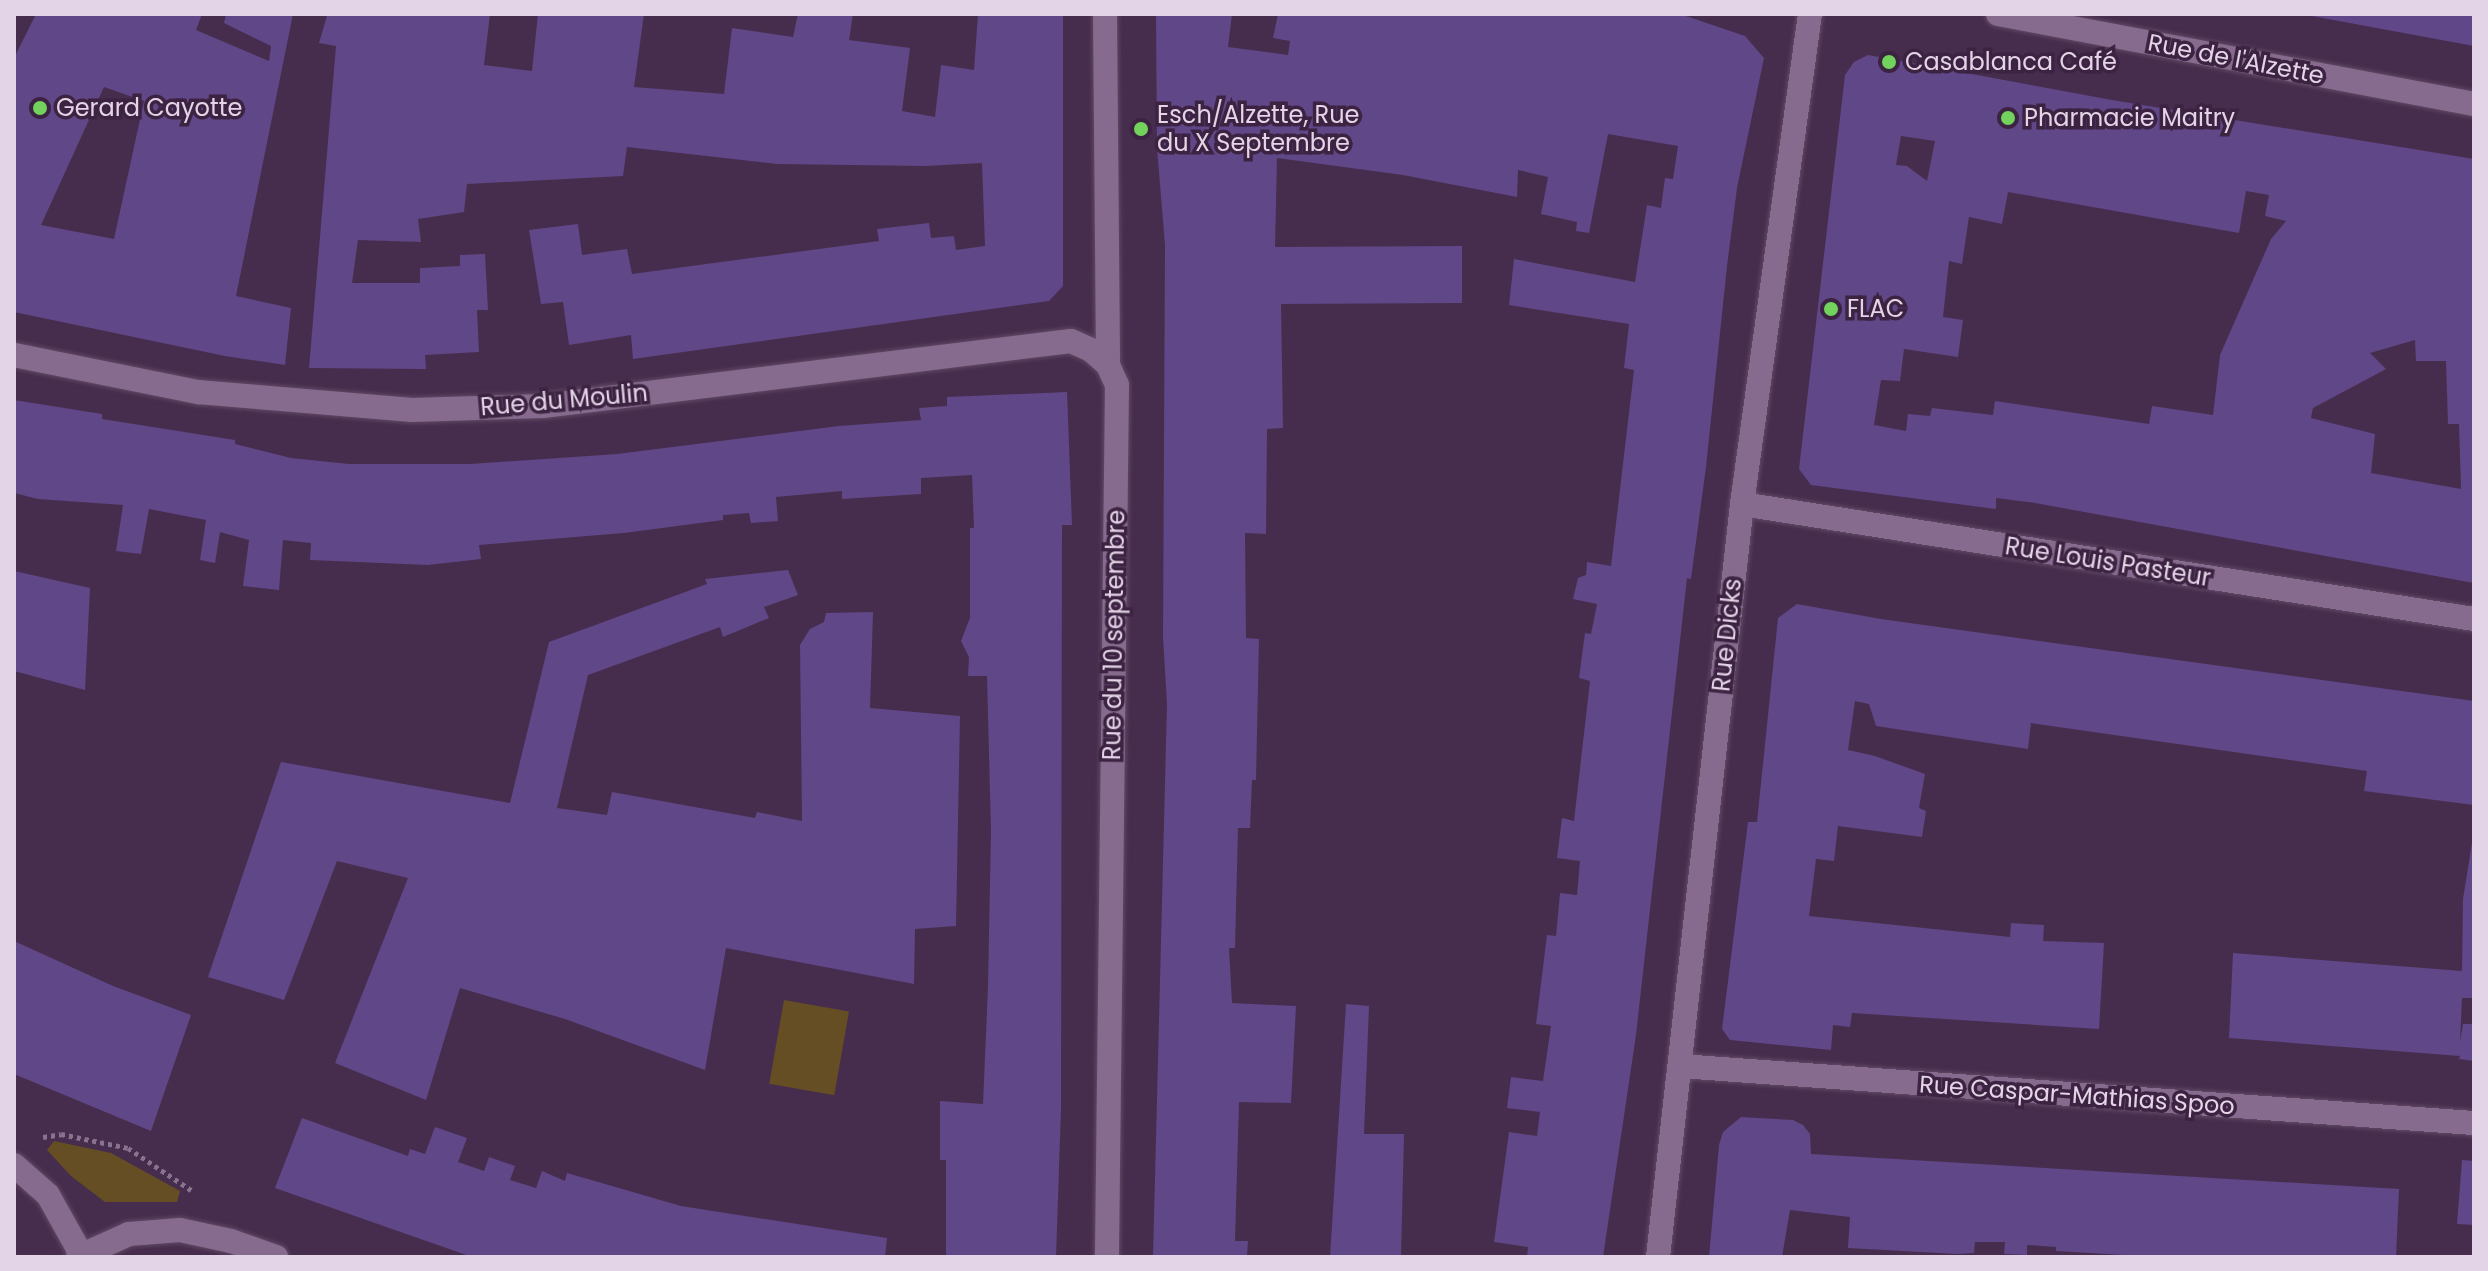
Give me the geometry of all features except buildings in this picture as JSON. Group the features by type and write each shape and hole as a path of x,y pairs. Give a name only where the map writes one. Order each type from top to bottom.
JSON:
{"street":[{"name":"Rue du 10 septembre","path":"1105,14 1108,365 1117,385 1107,1257"},
{"name":"Rue Dicks","path":"1658,1257 1742,504 1810,14"},
{"name":"Rue de l'Alzette","path":"1998,14 2474,104"},
{"name":"Rue du Moulin","path":"14,355 198,392 412,410 543,406 1071,341 1091,350 1108,365"},
{"name":"Rue Louis Pasteur","path":"1742,504 2474,619"},
{"name":"Rue Caspar-Mathias Spoo","path":"1680,1066 2474,1123"},
{"path":"14,1165 48,1195 79,1255 129,1234 180,1230 231,1241 276,1257"}],"path":[{"path":"30,1139 61,1134 128,1148 189,1187 231,1241"}],"shaded area":[{"path":"784,1000 849,1011 834,1095 769,1084"},
{"path":"54,1141 111,1153 180,1191 177,1202 105,1202 71,1176 47,1150"}],"place":[{"name":"Casablanca Café","path":"1889,62"},
{"name":"Gerard Cayotte","path":"40,108"},
{"name":"Pharmacie Maitry","path":"2008,118"},
{"name":"Esch/Alzette, Rue du X Septembre","path":"1141,129"},
{"name":"FLAC","path":"1831,309"}]}
